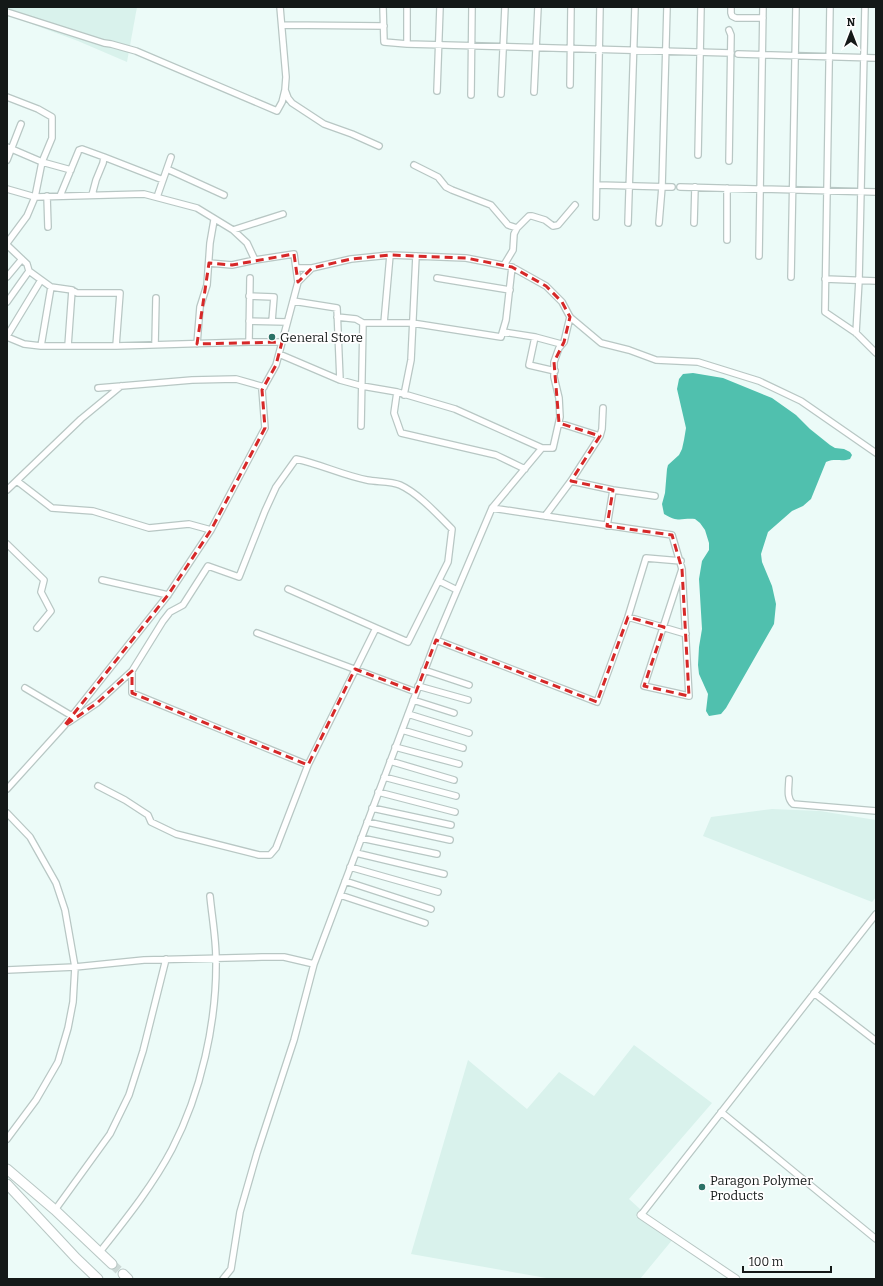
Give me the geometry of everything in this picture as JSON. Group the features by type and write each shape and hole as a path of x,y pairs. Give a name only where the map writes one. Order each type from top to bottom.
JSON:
{"highway":[{"path":"7,1169 55,1210 112,1264"},
{"path":"7,1184 76,1258 98,1279"}],"street":[{"path":"7,12 104,43 136,51 277,111 282,102 286,77 280,7"},
{"path":"383,7 384,42 407,44 731,53"},
{"path":"407,44 408,7"},
{"path":"437,90 440,7"},
{"path":"471,95 472,7"},
{"path":"501,94 505,7"},
{"path":"534,92 538,7"},
{"path":"570,85 571,7"},
{"path":"596,217 600,7"},
{"path":"628,223 635,7"},
{"path":"659,223 662,186 667,7"},
{"path":"698,155 701,7"},
{"path":"731,7 732,16 736,18 763,18"},
{"path":"759,256 763,7"},
{"path":"791,277 796,7"},
{"path":"830,7 825,312 856,333 876,353"},
{"path":"856,333 859,280 864,7"},
{"path":"282,25 384,26"},
{"path":"729,30 732,35 729,161"},
{"path":"738,54 876,58"},
{"path":"285,90 292,103 324,124 380,146"},
{"path":"7,97 38,109 52,117 52,138 42,162 35,197 27,216 7,244 27,264 29,271 51,287 72,290 77,293 120,293 116,346"},
{"path":"7,160 9,148 21,124"},
{"path":"9,148 42,162 71,170"},
{"path":"60,196 80,149 82,148 163,180"},
{"path":"92,195 104,157"},
{"path":"157,197 171,157"},
{"path":"414,165 438,177 446,187 490,205 508,225 517,228"},
{"path":"167,169 224,195"},
{"path":"597,185 672,187"},
{"path":"680,187 876,192"},
{"path":"694,223 695,187"},
{"path":"727,188 727,240"},
{"path":"7,189 35,197 144,194 197,208 214,220 233,230 246,242 255,260"},
{"path":"47,196 48,227"},
{"path":"504,265 513,250 514,234 517,228 529,216 545,220 553,226 558,225 575,205"},
{"path":"233,230 284,214"},
{"path":"197,344 200,307 207,285 210,243 214,220"},
{"path":"8,785 64,726 168,595 211,530 265,428 262,390 276,365 298,282 294,254 232,265 209,263"},
{"path":"296,268 312,268 351,259 390,255 466,258 512,267 546,286 562,302 570,318 601,343 629,350 656,360 698,362 758,381 801,401 876,453"},
{"path":"384,323 390,255"},
{"path":"404,395 411,360 416,256"},
{"path":"7,277 22,259"},
{"path":"337,317 356,319 363,323 412,323 501,338 506,320 512,267"},
{"path":"298,282 312,268"},
{"path":"7,302 29,271"},
{"path":"248,342 250,278"},
{"path":"437,278 510,290"},
{"path":"825,279 876,281"},
{"path":"41,280 7,337 24,344 41,346 116,346 282,342"},
{"path":"41,346 51,287"},
{"path":"68,346 72,290"},
{"path":"249,296 274,297 272,321"},
{"path":"155,345 156,298"},
{"path":"293,301 337,308 340,380"},
{"path":"279,354 340,380 362,386 396,392 455,409 542,448 553,448 560,417 559,398 554,377 554,362 561,344 564,342 570,318"},
{"path":"248,321 287,322"},
{"path":"362,426 363,323"},
{"path":"503,332 535,337 561,344"},
{"path":"535,337 529,365 555,371"},
{"path":"98,388 192,380 236,379 264,387"},
{"path":"7,490 81,419 121,385"},
{"path":"396,392 394,413 401,433 496,455 525,469"},
{"path":"546,516 600,436 602,429 603,408"},
{"path":"559,423 600,436"},
{"path":"223,1279 231,1269 240,1212 257,1153 294,1040 314,964 424,670 492,508 542,448"},
{"path":"64,726 97,703 132,671 163,620 170,612 183,605 208,566 239,577 276,487 296,459 312,462 354,477 400,485 420,498 452,529 448,562 408,642 288,589"},
{"path":"17,480 52,508 93,511 149,528 189,524 211,530"},
{"path":"570,481 613,490 655,496"},
{"path":"607,526 613,490"},
{"path":"492,508 672,535 681,561 682,569 689,696 644,686 682,569"},
{"path":"7,544 44,580 41,592 51,611 37,628"},
{"path":"436,640 597,702 628,617 646,558 681,561"},
{"path":"102,580 168,595"},
{"path":"439,581 457,590"},
{"path":"628,617 686,634"},
{"path":"98,786 125,800 148,816 152,822 176,834 259,855 270,855 276,848 308,765 376,628"},
{"path":"257,633 416,692"},
{"path":"424,670 469,685"},
{"path":"132,671 132,693 308,765"},
{"path":"418,686 468,700"},
{"path":"25,688 72,716"},
{"path":"413,700 454,713"},
{"path":"408,714 469,733"},
{"path":"402,730 463,748"},
{"path":"396,747 459,764"},
{"path":"390,761 454,780"},
{"path":"384,777 456,796"},
{"path":"789,779 788,796 793,804 876,811"},
{"path":"378,792 454,812"},
{"path":"372,808 451,825"},
{"path":"7,813 30,837 56,883 65,910 75,967 73,1002 68,1028 58,1062 36,1100 7,1139"},
{"path":"367,822 450,840"},
{"path":"361,838 437,854"},
{"path":"356,853 444,874"},
{"path":"350,867 438,892"},
{"path":"345,881 431,909"},
{"path":"340,895 425,923"},
{"path":"99,1253 144,1194 172,1149 188,1113 199,1080 212,1026 215,998 216,958 210,896"},
{"path":"736,1279 641,1215 876,914"},
{"path":"7,970 75,967 144,960 216,958 284,957 314,964"},
{"path":"55,1210 110,1134 128,1095 143,1050 166,959"},
{"path":"814,992 876,1041"},
{"path":"721,1112 876,1239"}],"highlighted area":[{"path":"294,254 298,282 312,268 351,259 390,255 466,258 512,267 546,286 562,302 570,317 564,342 554,362 559,423 600,436 571,481 613,490 607,526 672,535 682,569 689,696 644,686 664,627 628,617 597,702 436,640 416,692 355,669 308,765 132,693 132,671 97,703 64,726 168,595 211,530 265,428 262,390 276,365 282,342 197,344 209,263 232,265"}],"shaded area":[{"path":"7,7 137,7 127,62 78,41 7,15"},
{"path":"693,373 723,378 772,398 796,415 810,429 830,445 835,448 844,449 852,455 850,459 847,460 832,460 826,462 811,499 803,506 792,511 768,532 761,554 762,562 772,586 776,604 774,624 726,708 721,714 709,716 706,711 708,694 699,674 698,665 702,629 699,579 702,561 709,550 709,543 705,530 700,523 695,519 676,519 669,517 664,514 662,504 665,493 668,465 679,455 682,449 686,428 677,389 679,379 683,374"},
{"path":"772,809 820,811 876,820 876,897 872,902 703,836 711,817"},
{"path":"634,1045 712,1103 629,1199 673,1239 640,1279 552,1279 411,1254 468,1060 527,1109 559,1072 594,1096"}],"tunnel":[{"path":"112,1264 123,1274"}],"place":[{"name":"General Store","path":"272,337"},
{"name":"Paragon Polymer Products","path":"702,1187"}]}
